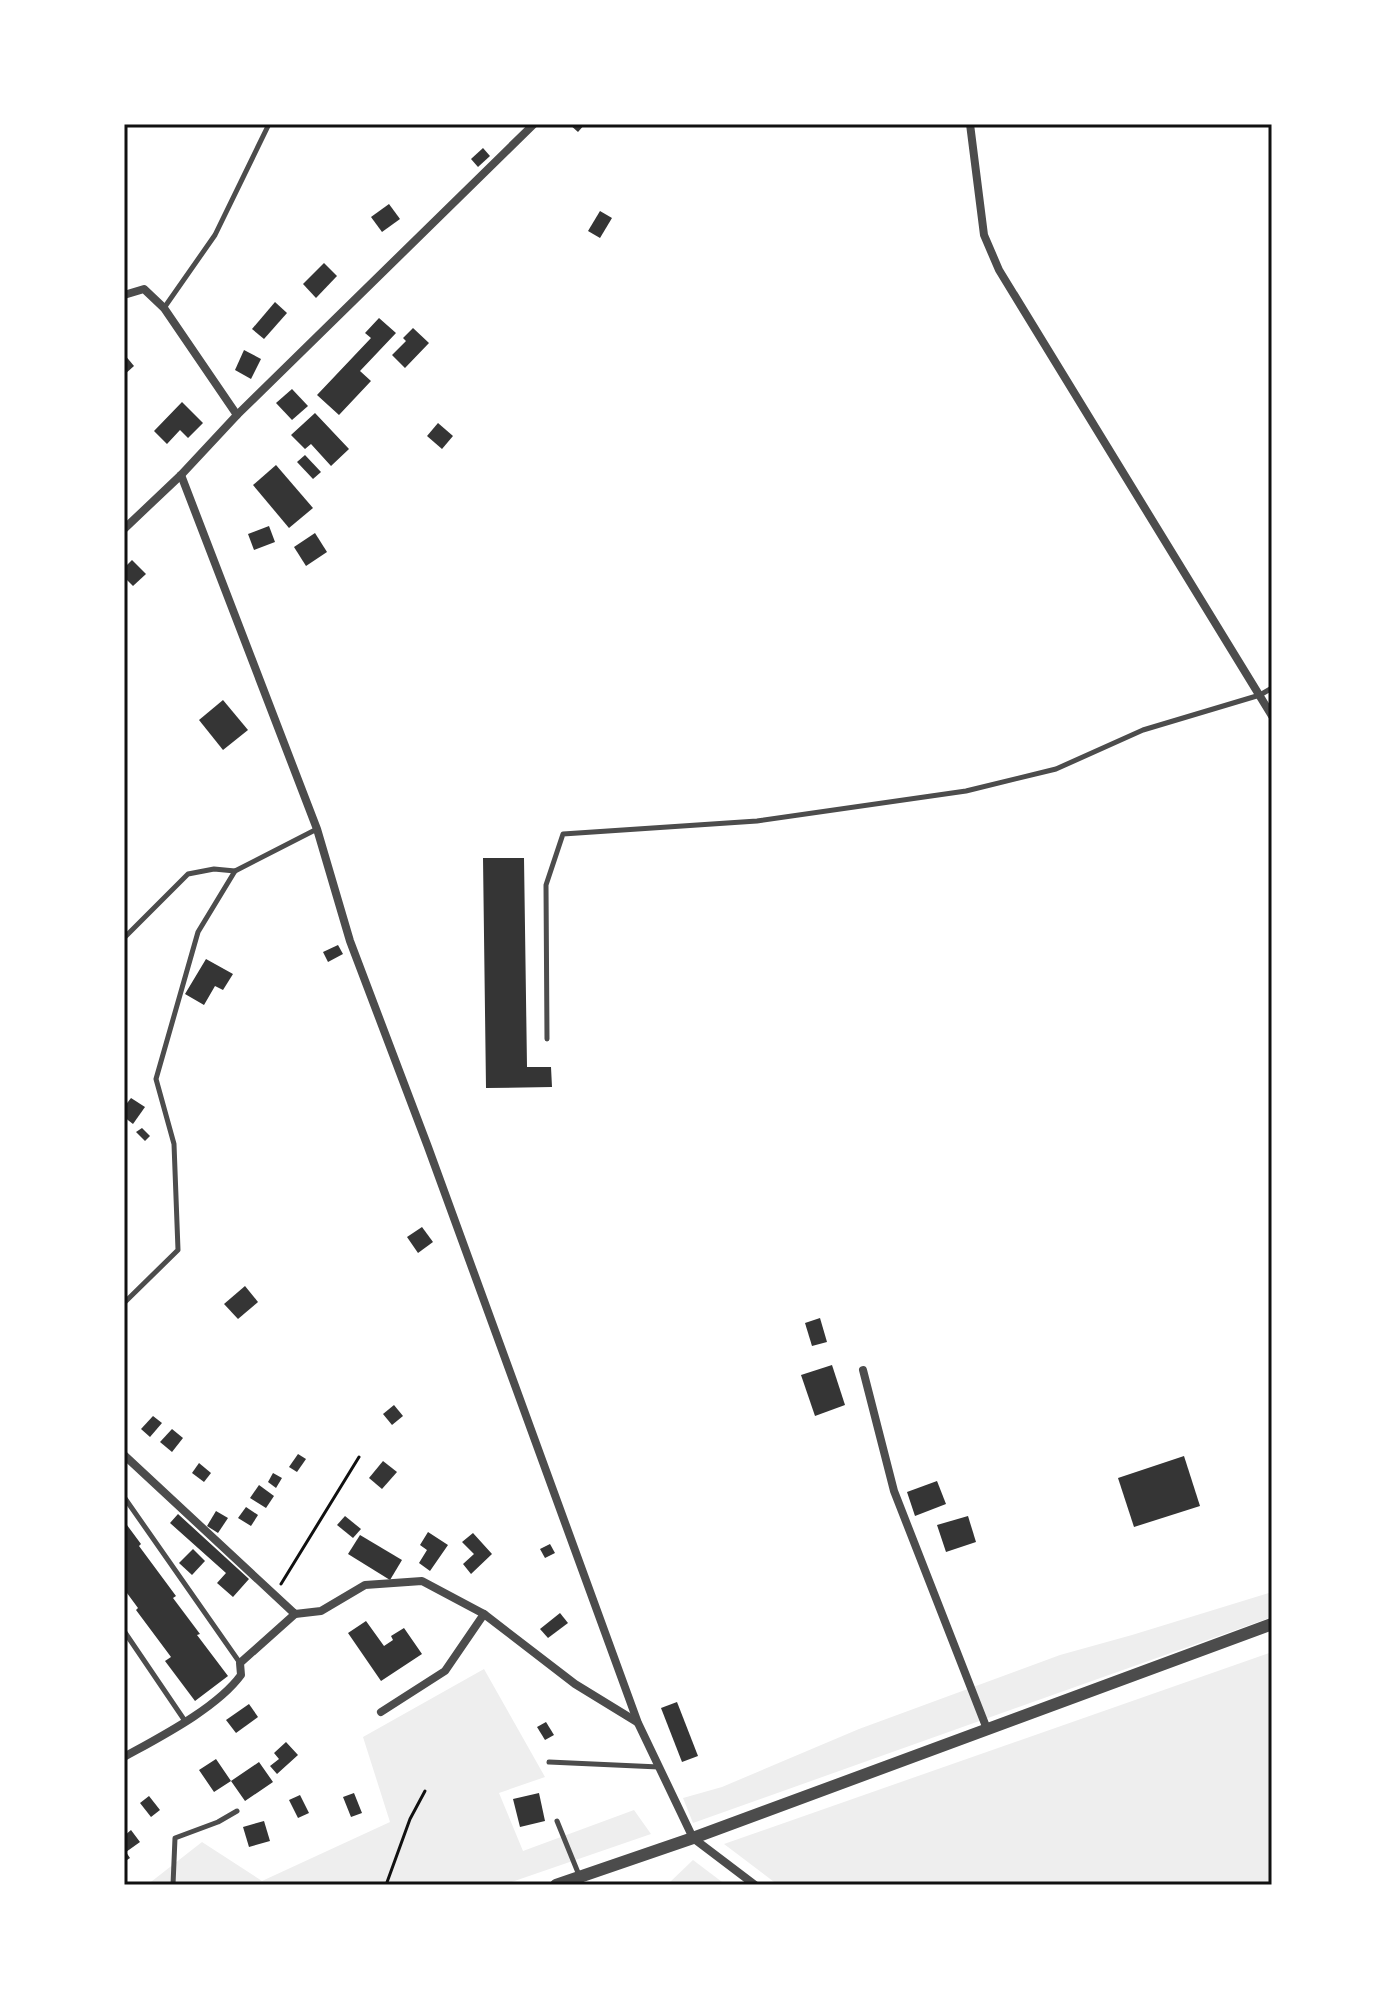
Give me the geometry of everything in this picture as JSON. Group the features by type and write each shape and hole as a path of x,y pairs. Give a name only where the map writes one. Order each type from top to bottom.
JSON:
{"street":[{"path":"124,529 534,124"},
{"path":"970,124 984,235 999,270 1272,716"},
{"path":"124,295 144,289 164,308 237,415"},
{"path":"181,475 317,829 350,941 638,1723 693,1838 755,1885"},
{"path":"863,1370 894,1491 987,1729"},
{"path":"124,1455 295,1614"},
{"path":"124,1757 185,1721 232,1687 241,1675 240,1663 295,1614 321,1611 365,1585 422,1581 484,1614 575,1684 638,1723"},
{"path":"381,1712 445,1671 484,1614"},
{"path":"556,1885 693,1838 1272,1624"}],"lane":[{"path":"164,308 215,235 269,124"},
{"path":"547,1039 546,885 563,834 757,821 966,791 1056,769 1143,730 1260,695 1272,688"},
{"path":"124,1303 178,1250 174,1144 156,1079 198,932 235,871 317,829"},
{"path":"124,938 188,874 214,869 235,871"},
{"path":"124,1497 240,1663"},
{"path":"124,1631 185,1721"},
{"path":"549,1762 659,1767"},
{"path":"173,1885 175,1838 218,1822 237,1811"},
{"path":"557,1821 579,1877"}],"path":[{"path":"274,1594 359,1457"},
{"path":"386,1885 410,1819 425,1791"}],"shaded area":[{"path":"1272,1592 1272,1617 693,1823 683,1798 722,1787 859,1729 1060,1655"},
{"path":"1272,1652 1272,1885 778,1885 724,1844"},
{"path":"484,1669 545,1777 499,1793 523,1851 634,1810 651,1834 503,1885 147,1885 202,1842 262,1881 390,1822 363,1737"},
{"path":"693,1860 726,1885 667,1885"}],"building":[{"path":"569,124 585,124 578,132"},
{"path":"483,148 490,156 478,167 471,159"},
{"path":"389,204 400,219 382,232 371,217"},
{"path":"600,211 612,218 600,238 588,231"},
{"path":"324,263 337,276 316,298 303,284"},
{"path":"275,302 287,313 264,339 252,329"},
{"path":"379,318 396,333 360,371 371,381 339,415 317,395 371,338 365,333"},
{"path":"413,328 429,343 405,368 392,355 406,341 403,338"},
{"path":"244,350 261,359 251,379 235,370"},
{"path":"124,354 134,366 124,375"},
{"path":"292,389 308,406 292,420 276,403"},
{"path":"182,402 203,423 188,438 180,430 167,444 154,431"},
{"path":"315,413 349,449 331,466 311,444 305,449 291,435"},
{"path":"438,423 453,436 442,449 427,436"},
{"path":"305,455 321,472 313,479 297,462"},
{"path":"276,465 313,508 289,528 253,485"},
{"path":"269,526 275,542 254,550 248,534"},
{"path":"315,533 327,552 306,566 294,547"},
{"path":"132,560 146,574 133,586 124,577 124,568"},
{"path":"223,700 248,730 223,750 199,720"},
{"path":"483,858 524,858 527,1067 551,1067 552,1087 486,1088"},
{"path":"338,945 343,954 328,962 323,952"},
{"path":"206,959 233,974 223,990 215,986 204,1005 185,994"},
{"path":"131,1098 145,1107 133,1124 124,1117 124,1107"},
{"path":"142,1128 150,1136 145,1141 136,1132"},
{"path":"422,1227 433,1242 418,1253 407,1237"},
{"path":"245,1286 258,1302 238,1319 224,1304"},
{"path":"820,1318 827,1342 812,1346 805,1323"},
{"path":"832,1365 845,1405 815,1416 801,1375"},
{"path":"394,1405 403,1416 392,1425 383,1414"},
{"path":"153,1416 162,1423 150,1437 141,1429"},
{"path":"172,1429 183,1438 172,1452 160,1442"},
{"path":"298,1454 306,1459 297,1472 289,1467"},
{"path":"1184,1456 1200,1506 1134,1527 1118,1478"},
{"path":"383,1461 397,1472 382,1489 369,1478"},
{"path":"199,1463 211,1473 204,1482 192,1473"},
{"path":"273,1473 282,1478 276,1488 268,1482"},
{"path":"937,1481 946,1504 915,1516 907,1492"},
{"path":"259,1485 274,1496 266,1508 250,1498"},
{"path":"246,1507 258,1515 251,1526 238,1518"},
{"path":"216,1511 228,1518 218,1533 207,1526"},
{"path":"178,1514 249,1579 233,1597 217,1583 226,1573 170,1523"},
{"path":"345,1516 361,1529 353,1538 337,1525"},
{"path":"968,1516 976,1542 946,1552 937,1525"},
{"path":"124,1521 176,1596 173,1598 200,1634 197,1635 228,1676 195,1701 165,1661 171,1657 124,1589"},
{"path":"428,1532 448,1545 430,1571 419,1563 427,1550 420,1545"},
{"path":"473,1533 492,1554 471,1574 463,1564 474,1554 462,1542"},
{"path":"360,1535 402,1560 390,1580 348,1554"},
{"path":"550,1544 555,1553 545,1558 540,1549"},
{"path":"193,1549 205,1561 192,1575 179,1563"},
{"path":"560,1613 568,1623 548,1638 540,1629"},
{"path":"366,1621 384,1646 393,1640 391,1636 404,1628 422,1654 381,1681 348,1633"},
{"path":"677,1702 698,1756 682,1762 661,1708"},
{"path":"249,1704 258,1717 236,1733 226,1720"},
{"path":"546,1722 554,1735 545,1740 537,1727"},
{"path":"286,1742 298,1755 277,1774 270,1766 279,1759 274,1753"},
{"path":"216,1759 231,1781 214,1792 199,1770"},
{"path":"259,1762 273,1782 245,1801 231,1781"},
{"path":"354,1793 362,1813 351,1817 343,1797"},
{"path":"539,1793 545,1821 520,1827 513,1799"},
{"path":"300,1795 309,1813 298,1818 289,1800"},
{"path":"149,1796 160,1810 151,1817 140,1803"},
{"path":"264,1821 270,1841 249,1847 243,1827"},
{"path":"131,1830 140,1842 126,1852 130,1858 124,1862 124,1836"}]}
